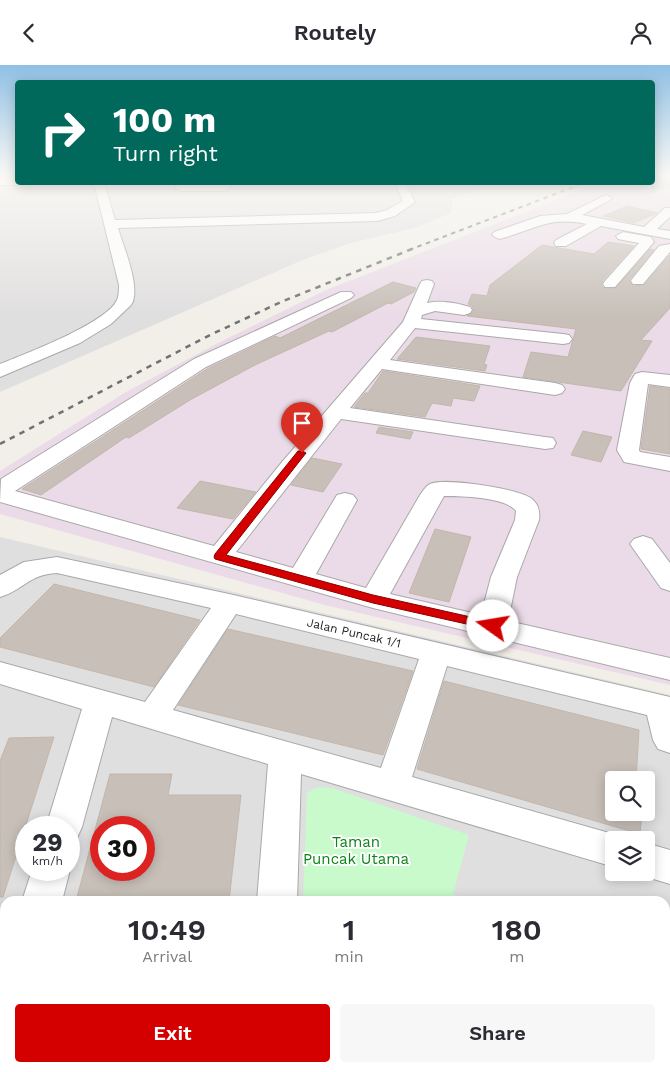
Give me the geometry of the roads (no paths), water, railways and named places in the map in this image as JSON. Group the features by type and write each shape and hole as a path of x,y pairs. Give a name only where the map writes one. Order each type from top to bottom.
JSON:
{"street":[{"path":"0,371 16,357 74,339 105,321 125,302 127,285 109,222"},
{"path":"499,235 536,222"},
{"path":"549,233 581,222"},
{"path":"591,222 670,235"},
{"path":"646,232 657,222"},
{"path":"561,243 598,223"},
{"path":"610,284 647,242 646,240 623,236 618,233 622,227"},
{"path":"638,281 664,249 670,248"},
{"path":"219,557 414,317 427,284"},
{"path":"346,295 200,363 9,484 2,493 10,498 373,599 670,669"},
{"path":"414,317 434,306 464,310"},
{"path":"414,317 563,339"},
{"path":"376,363 555,389"},
{"path":"670,381 642,379 639,383 628,450 632,457 641,460 670,464"},
{"path":"337,412 545,443"},
{"path":"373,599 432,495 438,489 453,488 512,498 524,503 528,511 527,520 504,577 493,626"},
{"path":"300,579 344,500"},
{"path":"643,544 670,582"},
{"name":"Jalan Puncak 1/1","path":"0,588 15,576 37,566 58,565 228,603 665,708"},
{"path":"152,717 228,603"},
{"path":"392,785 436,653"},
{"path":"0,673 605,847"},
{"path":"67,816 100,702"},
{"path":"665,708 670,740"},
{"path":"276,896 284,755"},
{"path":"655,863 670,867"},
{"path":"43,896 48,881"}],"railway":[{"path":"409,250 482,222"},
{"path":"0,444 210,335 281,302 412,249"}],"park label":[{"name":"Taman Puncak Utama","path":"356,850"}]}
